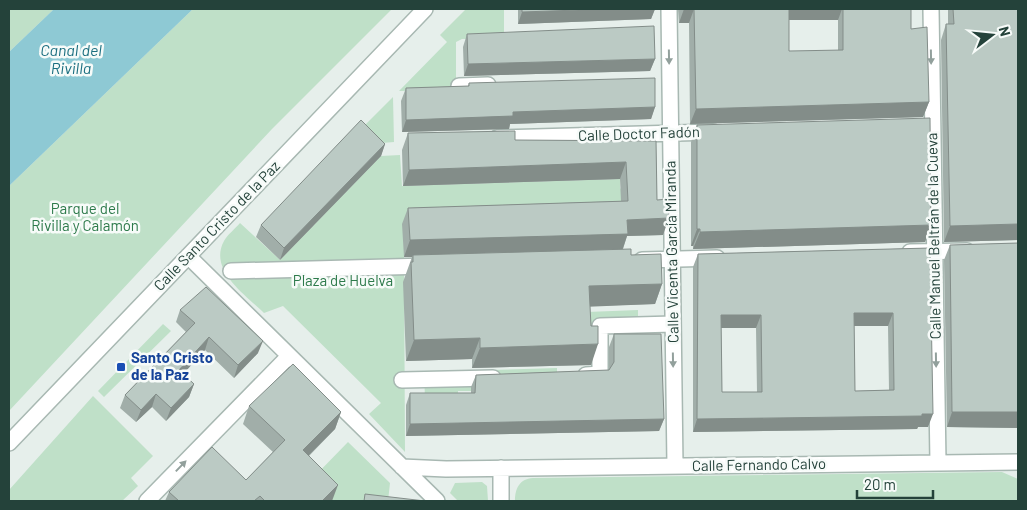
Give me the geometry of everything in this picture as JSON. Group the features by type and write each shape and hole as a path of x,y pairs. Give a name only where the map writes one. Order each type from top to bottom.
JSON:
{"street":[{"name":"Calle Santo Cristo de la Paz","path":"9,443 425,9"},
{"name":"Calle Vicenta García Miranda","path":"668,9 664,28 670,80 675,466"},
{"name":"Calle Manuel Beltrán de la Cueva","path":"931,9 938,463"},
{"path":"650,80 670,80"},
{"path":"459,86 507,85"},
{"path":"916,126 932,126"},
{"name":"Calle Doctor Fadón","path":"485,139 730,131"},
{"path":"891,253 982,250"},
{"path":"188,256 436,501"},
{"path":"623,261 736,258"},
{"path":"231,271 437,266"},
{"path":"571,375 600,374 600,326 673,324"},
{"path":"147,501 289,356"},
{"path":"402,380 511,377"},
{"name":"Calle Fernando Calvo","path":"402,467 501,468 1018,462"},
{"path":"501,468 502,501"}],"green space":[{"path":"9,9 54,9 9,52"},
{"name":"Parque del Rivilla y Calamón","path":"193,9 392,9 272,129 9,411 9,186"},
{"path":"466,9 504,9 504,38 462,39 456,42 456,90 399,91 447,42 440,35"},
{"path":"393,97 394,142 382,143 364,126"},
{"name":"Plaza de Huelva","path":"400,155 402,186 620,179 620,188 636,206 404,255 405,452 369,414 381,403 283,306 264,313 239,290 225,272 220,252 226,238 240,223 280,260 381,156"},
{"path":"638,310 638,332 587,333 587,312"},
{"path":"163,324 171,331 104,397 98,391"},
{"path":"557,368 557,390 490,391 490,370"},
{"path":"483,370 483,391 458,391 458,399 425,399 424,371"},
{"path":"93,396 153,456 131,478 138,486 122,501 9,501 9,490"},
{"path":"348,442 390,483 388,501 331,501 310,481"},
{"path":"1002,472 1018,479 1018,501 515,501 519,485 524,480 533,478"},
{"path":"482,482 487,486 488,501 458,501 450,493 455,483"}],"water":[{"name":"Canal del Rivilla","path":"54,9 193,9 9,186 9,52"}],"building":[{"path":"522,9 607,9 522,12"},
{"path":"694,9 789,9 789,51 843,50 843,9 911,9 911,29 927,27 929,102 696,109"},
{"path":"953,9 1018,9 1018,224 950,226 946,24 954,24"},
{"path":"654,26 655,59 468,64 467,34"},
{"path":"655,78 655,107 513,112 513,116 406,120 406,88 469,86 469,83"},
{"path":"930,118 931,225 700,232 700,229 697,229 697,125"},
{"path":"361,120 385,144 284,248 261,225"},
{"path":"515,131 515,140 656,141 657,200 668,199 669,218 627,220 628,234 410,240 408,208 628,201 626,162 409,170 408,133"},
{"path":"1018,243 1018,412 952,412 950,245"},
{"path":"930,248 933,414 922,414 922,416 697,419 698,254","holes":["854,313 893,313 894,390 855,391","721,315 761,315 762,392 722,392"]},
{"path":"631,249 631,255 661,254 662,284 589,286 591,326 598,326 598,344 480,348 480,338 414,340 411,262 413,262 413,255"},
{"path":"206,287 263,341 238,365 209,337 179,370 194,384 171,408 156,394 141,410 125,395 195,323 180,310"},
{"path":"614,334 661,334 664,419 410,424 410,393 475,393 476,375 609,370 614,362"},
{"path":"293,364 341,412 303,450 338,485 322,501 265,501 260,496 254,501 179,501 169,492 212,447 246,480 285,440 249,406"},
{"path":"365,494 425,501 364,501"}],"place":[{"name":"Santo Cristo de la Paz","path":"121,367"}]}
